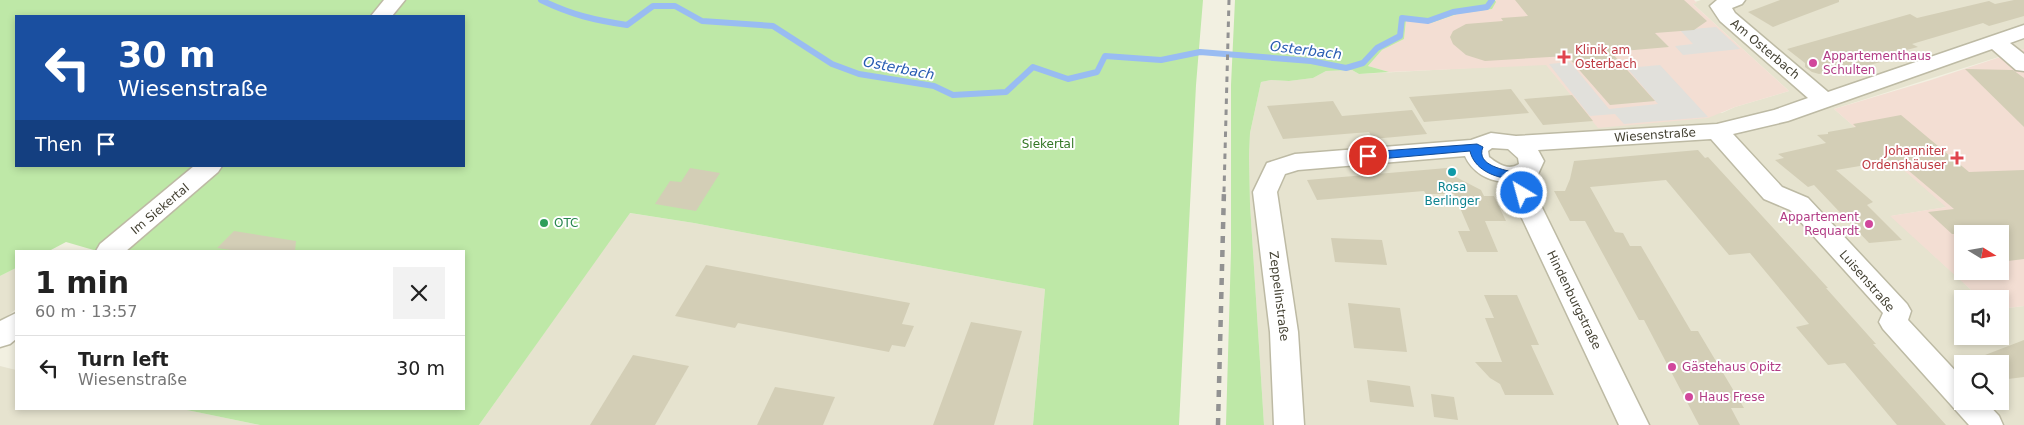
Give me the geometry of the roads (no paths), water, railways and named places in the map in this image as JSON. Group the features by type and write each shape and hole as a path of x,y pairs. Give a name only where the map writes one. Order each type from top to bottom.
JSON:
{"street":[{"path":"382,15 395,0"},
{"name":"Am Osterbach","path":"1735,0 1720,6 1727,17 1825,101"},
{"name":"Wiesenstraße","path":"1275,169 1295,162 1477,147 1485,142 1494,140 1516,144 1716,131 1780,116 2024,31"},
{"path":"1994,41 2024,65"},
{"name":"Luisenstraße","path":"1716,131 1773,193 1799,204 1897,311 1893,322 1954,389"},
{"path":"1477,147 1475,152 1477,158 1483,165 1501,174 1523,174 1530,170 1531,156 1516,144"},
{"name":"Im Siekertal","path":"110,250 209,167"},
{"name":"Zeppelinstraße","path":"1275,169 1265,192 1284,332 1289,425"},
{"name":"Hindenburgstraße","path":"1514,175 1634,425"},
{"path":"0,336 15,325"},
{"path":"1974,410 1988,425"}],"waterway":[{"name":"Osterbach","path":"541,0 563,10 583,16 627,25 653,6 675,6 702,21 773,26 832,64 859,74 934,86 953,95 1006,92 1033,67 1068,79 1097,72 1105,56 1161,60 1200,52 1311,61 1346,68 1363,63 1377,48 1400,36 1402,18 1428,21 1453,12 1487,7 1492,0"}],"railway":[{"path":"1224,192 1229,0"},
{"path":"1218,425 1224,190"}],"place":[{"name":"Klinik am Osterbach","path":"1564,57"},
{"name":"Appartementhaus Schulten","path":"1813,63"},
{"name":"Johanniter Ordenshäuser","path":"1957,158"},
{"name":"Rosa Berlinger","path":"1452,172"},
{"name":"OTC","path":"544,223"},
{"name":"Appartement Requardt","path":"1869,224"},
{"name":"Gästehaus Opitz","path":"1672,367"},
{"name":"Haus Frese","path":"1689,397"}],"park label":[{"name":"Siekertal","path":"1048,144"}]}
